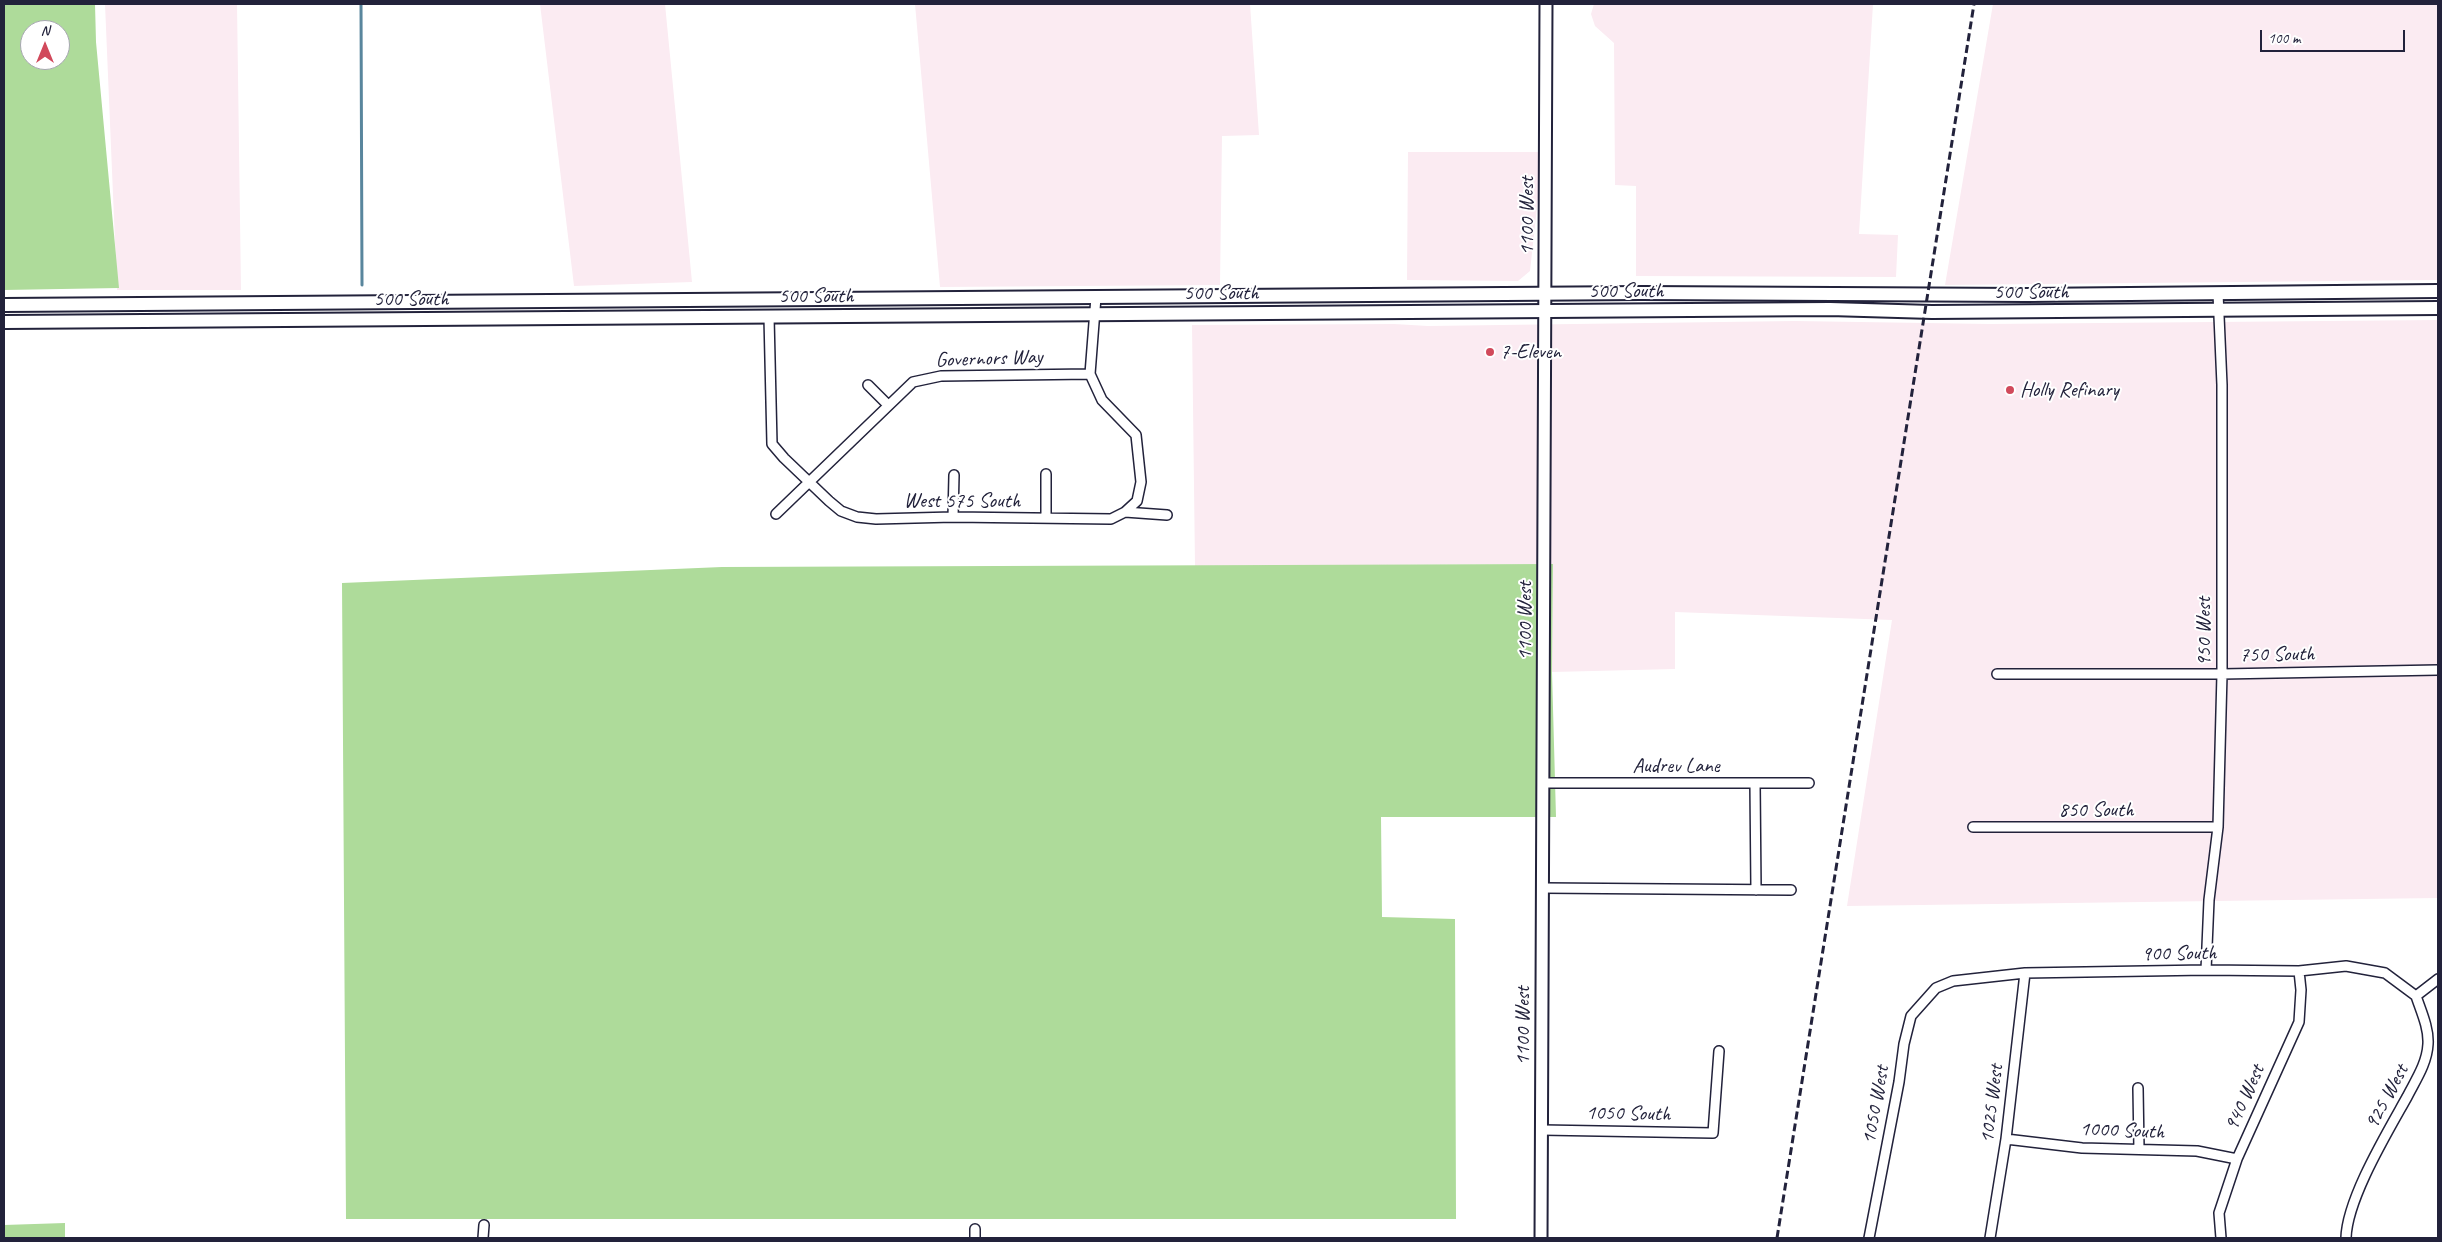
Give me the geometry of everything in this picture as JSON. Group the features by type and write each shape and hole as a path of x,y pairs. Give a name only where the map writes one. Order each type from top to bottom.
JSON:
{"main road":[{"name":"500 South","path":"4,305 1096,296 2438,291"},
{"name":"500 South","path":"4,322 1821,309 1932,312 2438,308"}],"street":[{"name":"1100 West","path":"1541,1238 1546,4"},
{"name":"950 West","path":"2206,970 2209,900 2218,828 2222,674 2222,385 2218,293"},
{"path":"1096,296 1090,374 1102,400 1136,435 1141,482 1137,501 1125,512"},
{"name":"West 575 South","path":"769,317 772,444 784,458 841,511 857,517 876,519 953,516 1111,519 1125,512"},
{"name":"Governors Way","path":"776,514 913,382 941,376 1090,374"},
{"path":"868,384 888,405"},
{"path":"1046,474 1046,518"},
{"path":"953,516 954,475"},
{"path":"1125,512 1167,515"},
{"name":"750 South","path":"1997,674 2222,674 2438,670"},
{"name":"Audrev Lane","path":"1543,783 1809,783"},
{"path":"1754,783 1756,890"},
{"name":"850 South","path":"1973,827 2218,828"},
{"path":"1543,888 1791,890"},
{"name":"900 South","path":"1936,988 1952,981 2025,974 2206,970 2299,971 2346,966 2385,974 2416,996"},
{"name":"940 West","path":"2221,1238 2219,1213 2236,1159 2299,1022 2301,990 2299,971"},
{"name":"1025 West","path":"1990,1238 2006,1139 2025,974"},
{"path":"2416,996 2438,979"},
{"name":"1050 West","path":"1869,1238 1899,1082 1904,1044 1911,1016 1936,988"},
{"name":"925 West","path":"2346,1238 2347,1227 2366,1174 2424,1065 2428,1044 2426,1026 2416,996"},
{"name":"1050 South","path":"1542,1130 1713,1133 1719,1051"},
{"path":"2138,1088 2139,1149"},
{"name":"1000 South","path":"2006,1139 2082,1148 2197,1151 2236,1159"},
{"path":"484,1225 484,1238"}],"shaded area":[{"path":"105,4 237,4 241,290 117,290"},
{"path":"540,4 665,4 692,282 574,286"},
{"path":"915,4 1250,4 1259,135 1222,136 1220,285 940,287"},
{"path":"1594,4 1873,4 1859,234 1898,235 1896,277 1636,276 1636,186 1615,185 1614,43 1595,26 1591,14"},
{"path":"1993,4 2438,4 2438,280 1945,285"},
{"path":"1408,152 1543,152 1530,271 1518,281 1407,280"},
{"path":"2438,320 2438,898 1847,906 1892,620 1675,612 1675,669 1552,672 1553,564 1195,566 1192,325 1394,324 1428,326 1795,321 1990,324"}],"green space":[{"path":"4,4 95,4 96,42 119,288 4,290"},
{"path":"1553,564 1552,672 1556,817 1381,817 1382,917 1455,919 1456,1219 346,1219 342,583 722,567"},
{"path":"65,1223 65,1238 4,1238 4,1225"}],"waterway":[{"path":"361,4 362,285"}],"railway":[{"path":"1777,1238 1974,4"}],"place":[{"name":"7-Eleven","path":"1490,352"},
{"name":"Holly Refinary","path":"2010,390"}]}
